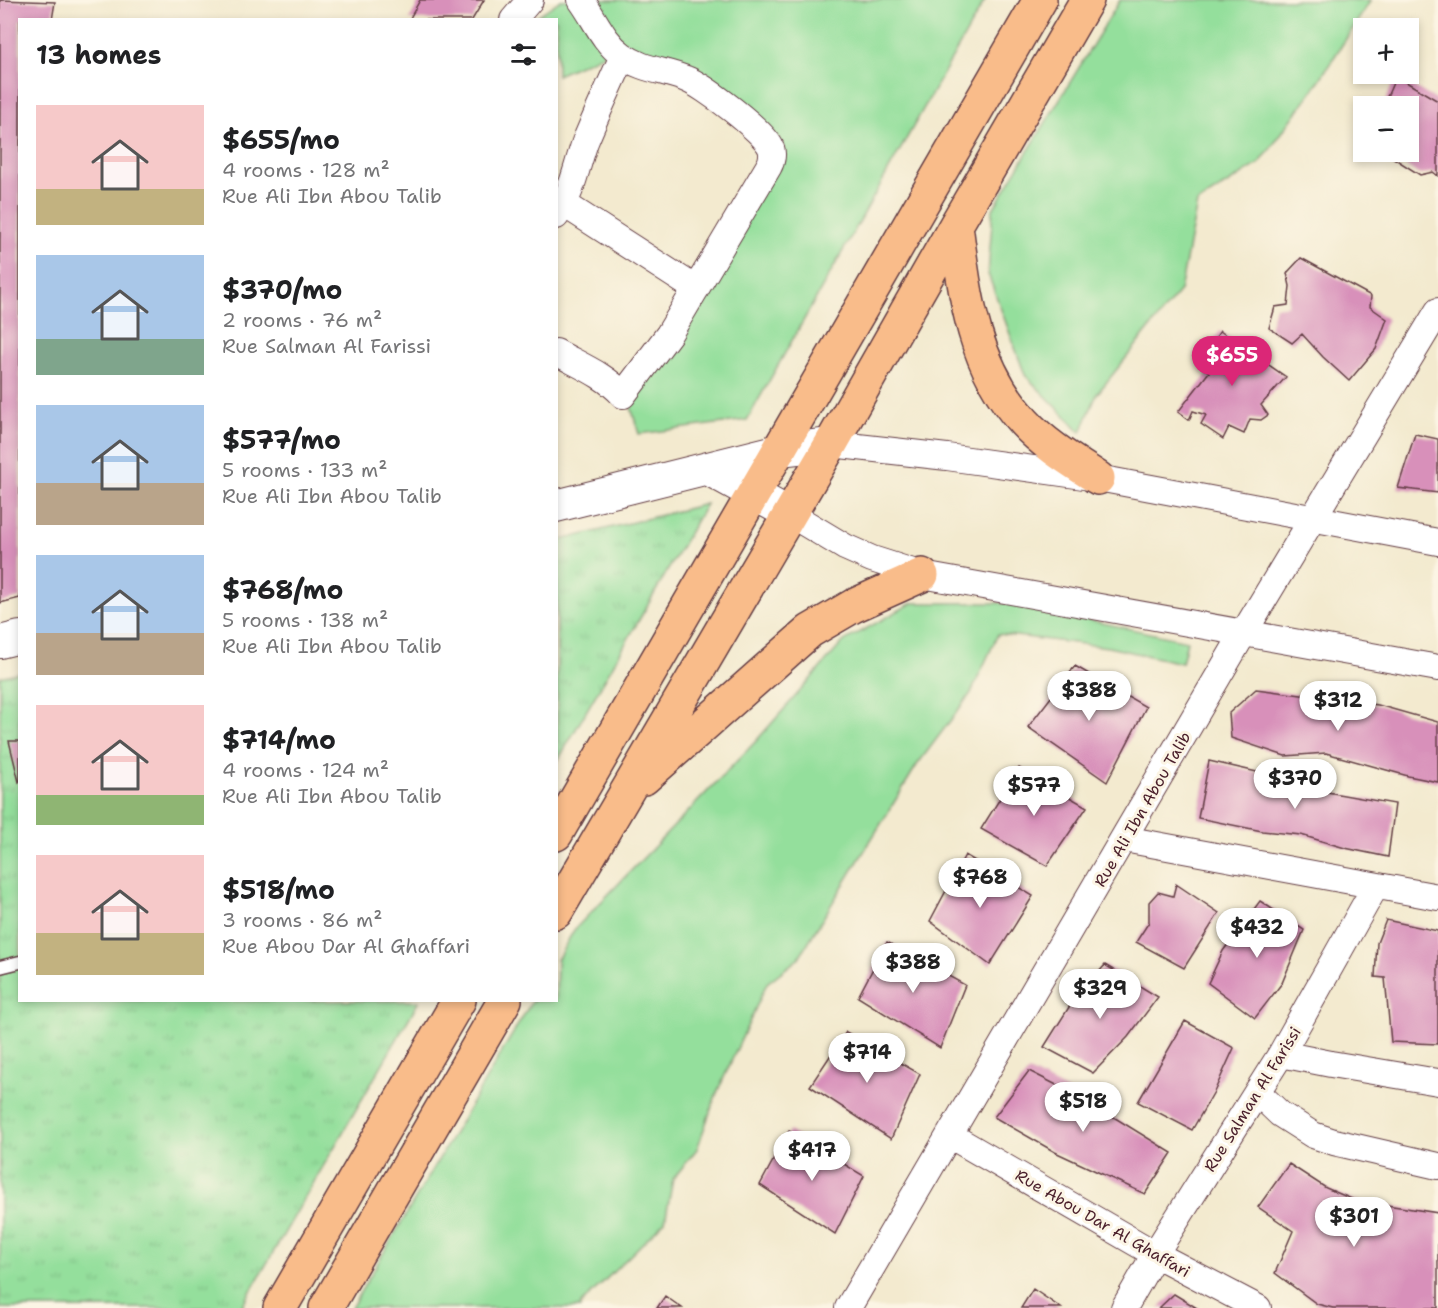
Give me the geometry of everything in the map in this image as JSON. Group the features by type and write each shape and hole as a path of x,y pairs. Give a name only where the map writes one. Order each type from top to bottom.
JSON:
{"main road":[{"path":"558,831 1040,0"},
{"path":"558,909 831,444 1087,0"},
{"path":"956,225 965,297 978,342 996,385 1031,429 1053,448 1098,478"},
{"path":"622,797 810,631 853,606 922,575"},
{"path":"280,1308 458,1002"},
{"path":"326,1308 504,1002"}],"street":[{"path":"515,18 530,0"},
{"path":"558,353 599,375 623,395 669,334 771,161 771,148 762,136 703,88 686,79 638,65 611,46 581,0"},
{"path":"623,56 584,146 570,192 560,210 696,289"},
{"name":"Rue Ali Ibn Abou Talib","path":"848,1308 951,1136 1243,634 1438,312"},
{"path":"558,506 780,450 831,444 947,456 1098,478 1438,542"},
{"path":"708,469 845,547 872,559 922,575 1438,668"},
{"path":"0,642 18,638"},
{"path":"1124,839 1438,897"},
{"name":"Rue Salman Al Farissi","path":"1124,1308 1155,1254 1281,1054 1375,886"},
{"path":"1281,1054 1438,1082"},
{"path":"1257,1092 1280,1114 1313,1135 1438,1166"},
{"name":"Rue Abou Dar Al Ghaffari","path":"951,1136 1155,1254 1258,1308"}],"lane":[{"path":"0,967 18,962"}],"green space":[{"path":"561,0 985,0 747,420 639,434 630,404 764,181 768,135 699,75 605,54 558,75 558,18 534,18"},
{"path":"1120,0 1371,0 1359,18 1353,18 1353,28 1315,87 1260,163 1197,203 1180,291 1097,394 1081,432 1025,375 988,274 993,209"},
{"path":"706,504 558,760 558,541"},
{"path":"912,603 1009,603 1187,641 1182,663 1108,647 998,634 971,693 917,765 798,959 767,983 716,1095 697,1149 673,1179 665,1221 581,1304 580,1308 351,1308 531,1002 558,1002 558,958 574,930 757,740 844,641"},
{"path":"18,672 18,1002 418,1002 241,1308 0,1308 0,677"}],"building":[{"path":"0,0 55,2 52,18 18,18 18,598 0,603"},
{"path":"420,0 484,0 473,18 410,18"},
{"path":"1393,84 1409,84 1438,101 1438,176 1433,172 1420,175 1400,162 1419,162 1419,96 1387,96"},
{"path":"1301,258 1371,296 1370,307 1387,319 1376,349 1349,381 1302,334 1292,343 1269,328 1275,307 1288,305 1290,286 1287,273"},
{"path":"1220,331 1286,377 1261,405 1268,415 1261,420 1250,419 1244,434 1229,427 1223,439 1201,424 1206,415 1193,411 1189,420 1178,412 1209,372 1198,363"},
{"path":"1415,434 1438,439 1438,493 1398,488"},
{"path":"1075,666 1146,707 1107,782 1028,727"},
{"path":"1256,689 1378,705 1438,722 1438,782 1326,753 1285,756 1231,738 1229,713"},
{"path":"9,741 18,741 18,778"},
{"path":"1209,761 1270,775 1310,789 1395,804 1388,857 1345,848 1301,835 1262,831 1198,818"},
{"path":"1019,768 1087,807 1047,866 981,829"},
{"path":"965,855 1033,896 990,965 930,921"},
{"path":"1176,884 1219,913 1184,968 1136,942 1149,922 1149,902 1158,892 1173,896"},
{"path":"1260,901 1304,930 1282,983 1255,1018 1208,983 1223,951"},
{"path":"1386,920 1438,931 1438,1044 1391,1042 1385,978 1375,977 1377,943"},
{"path":"887,942 965,985 940,1048 858,997"},
{"path":"1105,965 1158,997 1128,1037 1093,1073 1044,1047 1071,1004"},
{"path":"1185,1021 1234,1048 1215,1090 1192,1130 1138,1102"},
{"path":"846,1032 920,1074 891,1139 810,1086"},
{"path":"1029,1071 1086,1100 1172,1153 1145,1194 1055,1152 994,1117"},
{"path":"789,1131 864,1176 835,1234 760,1185"},
{"path":"1289,1164 1326,1188 1354,1200 1438,1213 1438,1308 1333,1308 1317,1304 1275,1273 1293,1231 1258,1207"},
{"path":"1033,1289 1061,1308 1021,1308"},
{"path":"1174,1294 1197,1308 1159,1308"},
{"path":"665,1296 682,1308 657,1308"}]}
